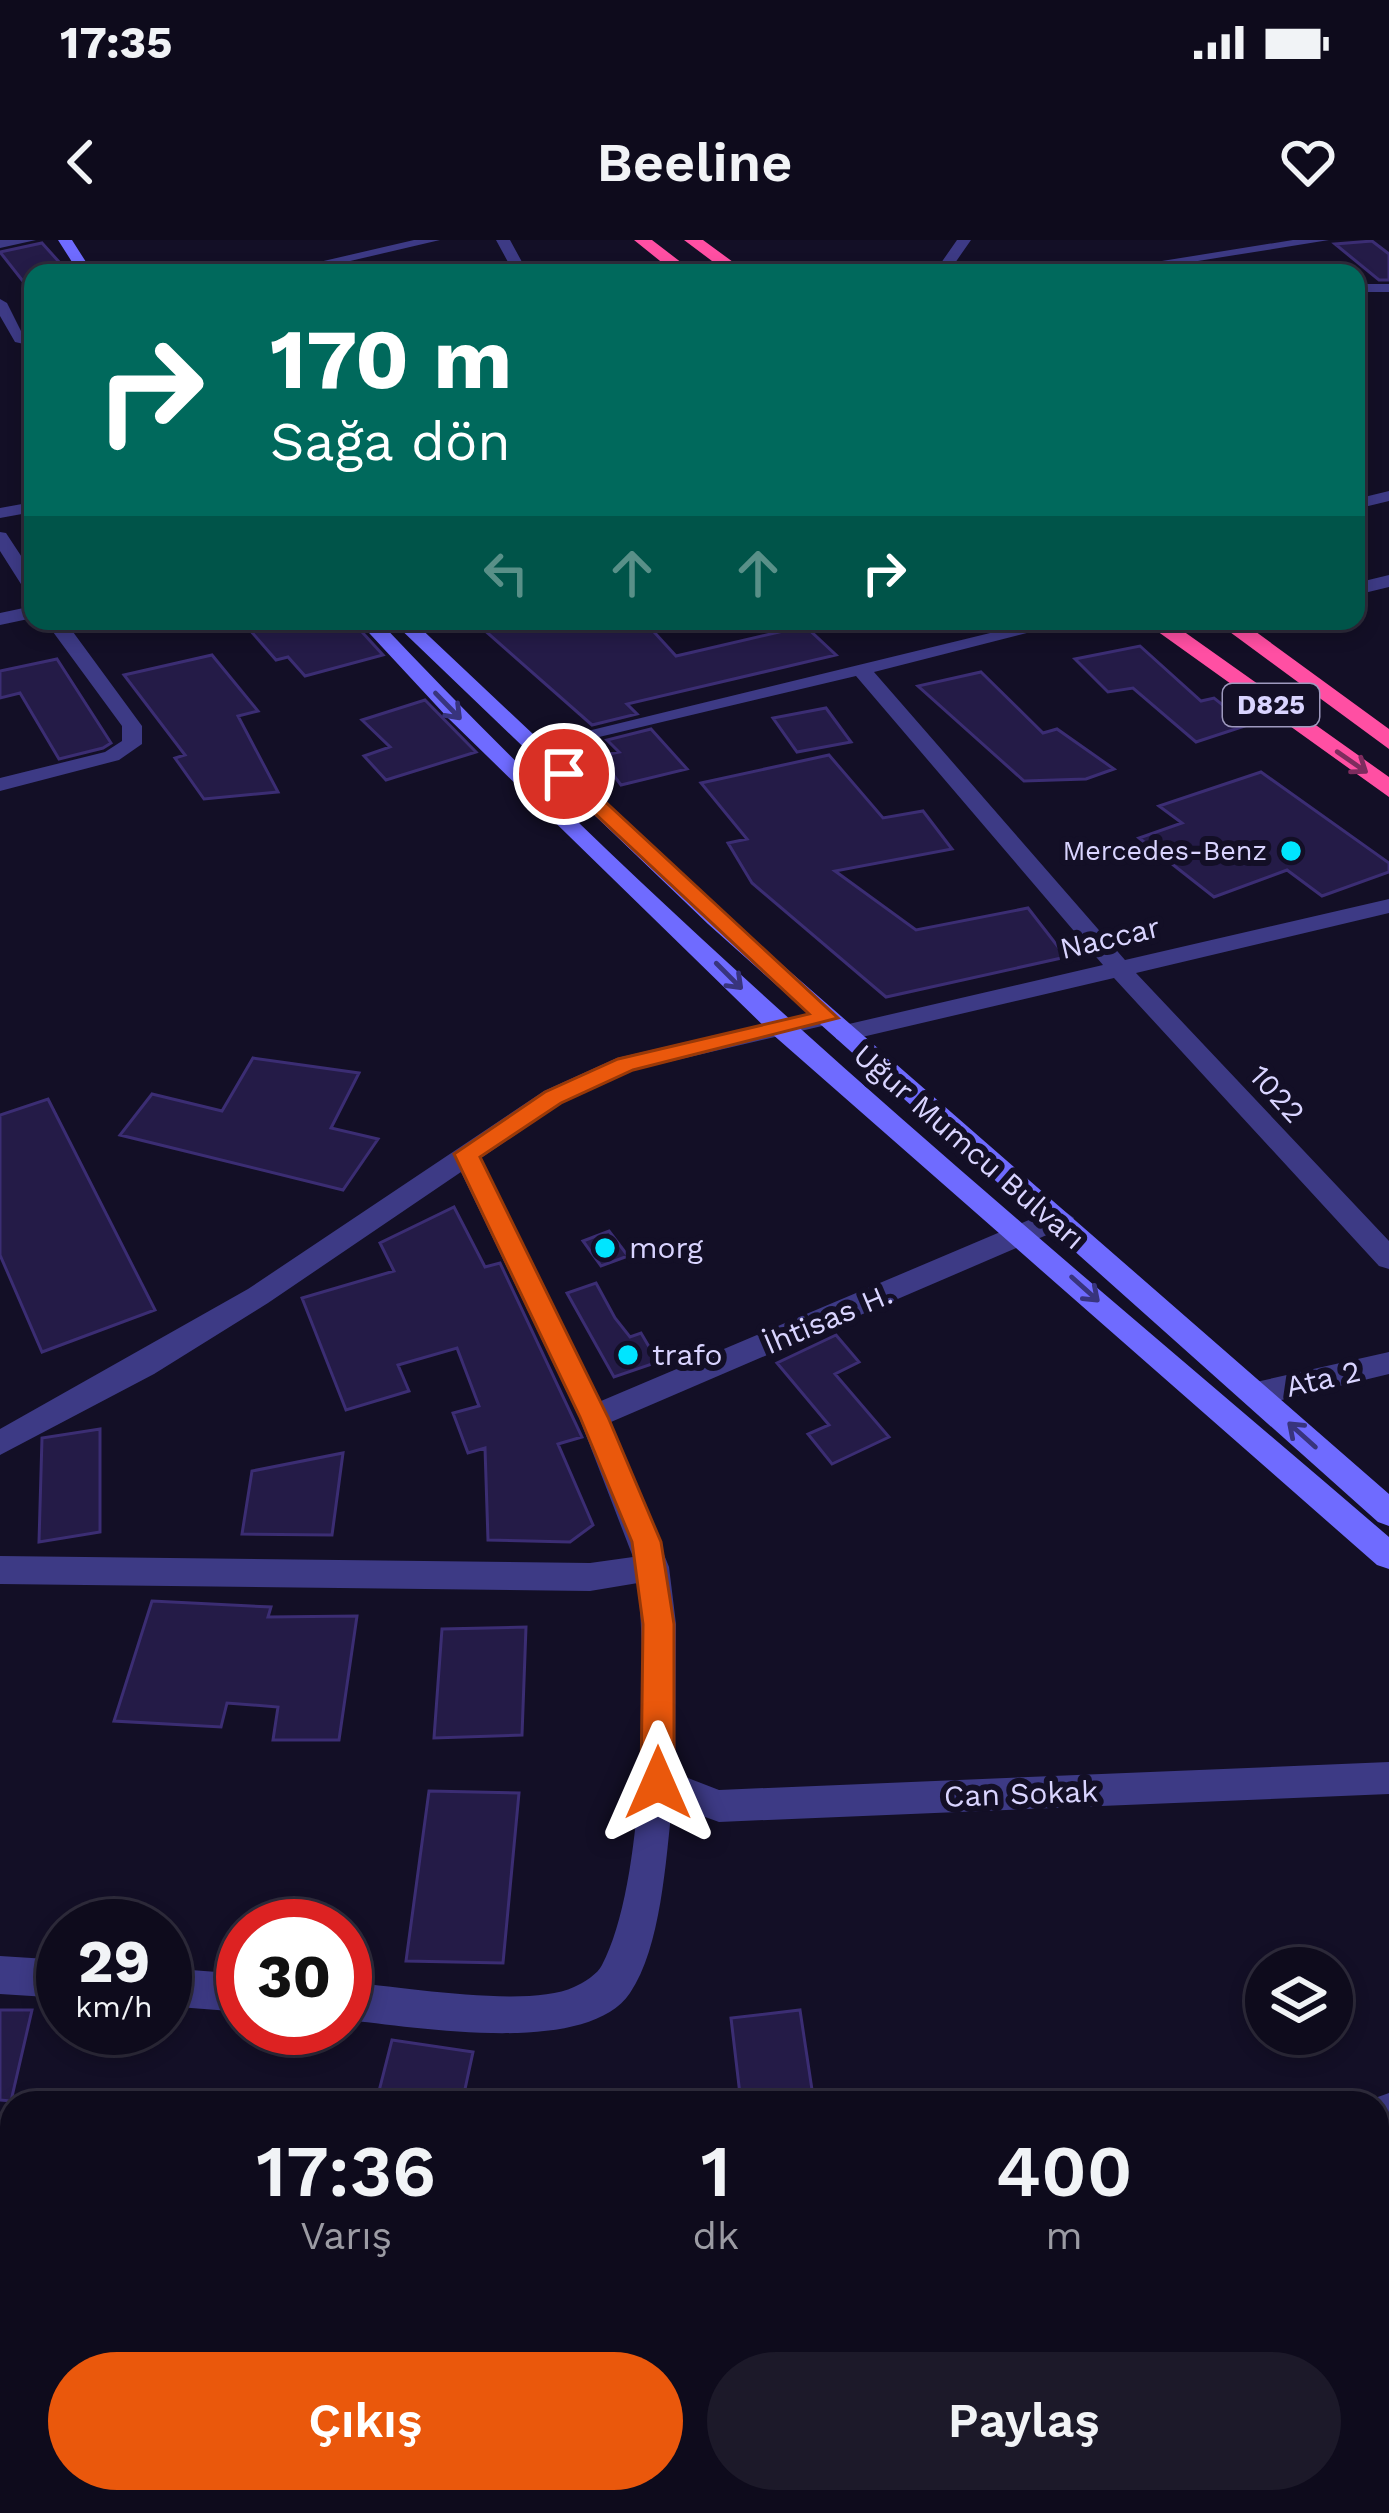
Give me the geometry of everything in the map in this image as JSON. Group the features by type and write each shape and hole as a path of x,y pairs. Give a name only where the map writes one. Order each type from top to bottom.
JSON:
{"highway":[{"path":"642,240 674,264"},
{"path":"692,240 726,264"},
{"name":"D825","path":"1167,630 1389,789"},
{"name":"D825","path":"1241,630 1389,741"}],"street":[{"path":"0,244 29,240"},
{"path":"315,264 433,240"},
{"path":"1159,264 1322,240"},
{"path":"340,258 353,264"},
{"path":"0,303 18,337 0,345"},
{"path":"0,537 24,574"},
{"path":"0,785 112,756 132,744 132,726 62,630"},
{"name":"Uğur Mumcu Bulvarı","path":"376,630 454,713 780,1027 1389,1556"},
{"name":"Uğur Mumcu Bulvarı","path":"412,630 836,1025 1389,1513"},
{"path":"536,746 1025,630"},
{"name":"1022","path":"861,668 1120,970 1389,1259"},
{"name":"Naccar","path":"4,1432 238,1307 553,1097 626,1064 780,1027 836,1025 1120,970 1389,906"},
{"path":"372,2003 531,2016 579,2006 615,1983 640,1914 658,1783 658,1624 653,1567 594,1417 466,1154"},
{"name":"İhtisas H.","path":"594,1417 1060,1218"},
{"name":"Ata 2","path":"1256,1394 1389,1363"},
{"path":"0,1570 590,1577 653,1567"},
{"name":"Can Sokak","path":"658,1783 719,1805 1389,1778"},
{"path":"0,1975 36,1977"}],"building":[{"path":"1372,241 1389,254 1389,280 1379,280 1335,244"},
{"path":"42,243 61,264 24,264 24,283 0,252"},
{"path":"250,630 360,630 383,655 305,676 288,657 276,660"},
{"path":"484,630 652,630 676,656 788,630 809,630 836,655 627,704 637,714 592,725"},
{"path":"1140,646 1201,701 1214,698 1248,725 1196,742 1133,688 1108,692 1075,659"},
{"path":"212,655 258,711 238,716 278,792 204,799 175,758 185,755 124,675"},
{"path":"57,659 111,743 103,748 59,759 20,693 0,698 0,671"},
{"path":"981,672 1043,733 1057,729 1114,769 1086,779 1024,781 918,686"},
{"path":"425,700 476,752 386,780 364,756 390,747 362,720"},
{"path":"826,708 851,742 797,752 773,718"},
{"path":"651,729 687,769 621,785 599,756 619,752 607,740"},
{"path":"829,755 883,818 923,811 952,849 835,871 916,930 1028,908 1066,957 886,997 752,883 728,843 747,839 701,783"},
{"path":"1261,772 1389,863 1389,872 1322,896 1287,870 1214,897 1139,838 1182,823 1159,806"},
{"path":"253,1058 359,1073 331,1128 378,1139 343,1190 120,1135 152,1094 222,1111"},
{"path":"48,1099 155,1310 42,1352 0,1255 0,1115"},
{"path":"454,1207 485,1267 500,1263 582,1437 558,1444 593,1525 570,1542 488,1540 485,1448 468,1453 453,1413 479,1406 457,1348 398,1365 409,1391 346,1410 302,1298 394,1271 380,1243"},
{"name":"morg","path":"609,1231 628,1256 601,1266 583,1241"},
{"path":"596,1283 615,1318 630,1337 641,1333 658,1362 614,1377 567,1293"},
{"path":"836,1335 859,1362 835,1374 889,1437 832,1464 808,1434 829,1425 777,1363"},
{"path":"100,1429 100,1532 39,1542 42,1438"},
{"path":"343,1453 332,1535 242,1534 252,1471"},
{"path":"152,1601 271,1607 268,1617 357,1616 339,1740 273,1740 278,1707 227,1703 221,1727 114,1721"},
{"path":"526,1627 522,1735 434,1738 442,1629"},
{"path":"429,1791 519,1793 503,1963 406,1961"},
{"path":"0,2010 32,2010 13,2091 0,2091"},
{"path":"800,2010 812,2091 740,2091 731,2018"},
{"path":"392,2040 473,2052 465,2091 379,2091"}],"place":[{"name":"Mercedes-Benz","path":"1291,851"},
{"name":"morg","path":"605,1248"},
{"name":"trafo","path":"628,1355"}],"route":[{"path":"564,774 826,1018 626,1064 553,1097 466,1154 594,1417 646,1542 658,1624 658,1783"}]}
